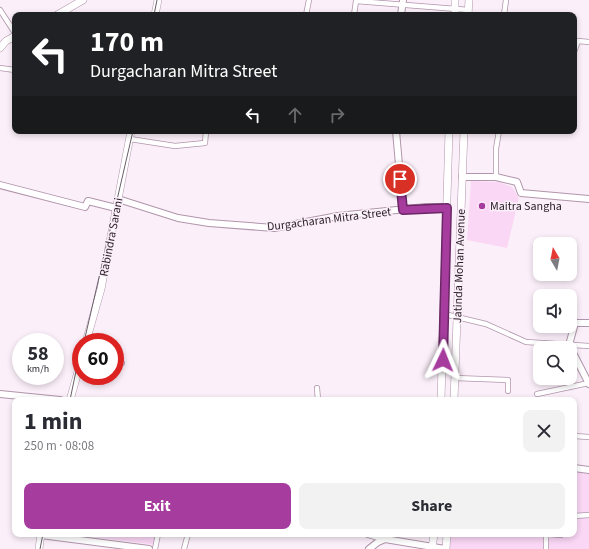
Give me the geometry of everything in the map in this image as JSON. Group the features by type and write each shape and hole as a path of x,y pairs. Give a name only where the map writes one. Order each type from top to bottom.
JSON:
{"main road":[{"path":"62,12 83,0"},
{"path":"155,12 158,0"},
{"path":"455,12 456,0"},
{"path":"468,12 469,0"},
{"path":"0,48 3,40"},
{"name":"Rabindra Sarani","path":"89,333 101,289 131,134"},
{"path":"441,397 449,134"},
{"name":"Jatinda Mohan Avenue","path":"454,397 464,134"},
{"path":"71,397 74,385"},
{"path":"39,549 41,537"},
{"path":"433,548 434,537"},
{"path":"445,549 446,537"}],"street":[{"path":"307,12 310,0"},
{"path":"504,12 506,0"},
{"path":"354,12 356,1 403,3 455,12"},
{"path":"0,10 12,30"},
{"path":"577,44 578,42 589,42"},
{"path":"0,68 12,70"},
{"path":"130,139 175,146 205,143 206,134"},
{"path":"396,134 403,210"},
{"path":"496,177 496,149 499,134"},
{"path":"462,177 496,177 517,182 521,193 589,199"},
{"path":"0,185 85,207 88,201 116,208"},
{"name":"Durgacharan Mitra Street","path":"118,199 178,218 209,224 274,228 338,216 403,210 447,208"},
{"path":"444,314 486,324 526,342 533,342"},
{"path":"570,341 575,323 589,323"},
{"path":"577,345 589,346"},
{"path":"537,394 589,383 577,360"},
{"path":"455,378 508,380 508,391"},
{"path":"317,388 318,397"},
{"path":"0,394 30,397"},
{"path":"577,436 589,437"},
{"path":"577,468 589,470"},
{"path":"577,516 589,515"},
{"path":"56,537 149,549"},
{"path":"155,549 157,537"},
{"path":"184,549 187,537"},
{"path":"378,537 445,549"},
{"path":"546,537 546,549"},
{"path":"369,549 385,539"}],"shaded area":[{"path":"471,181 499,182 512,187 519,198 507,248 467,240"},
{"path":"577,472 589,474 589,549 450,549 451,537 577,537"},
{"path":"92,537 157,537 156,545"}],"tram line":[{"path":"155,12 157,0"},
{"path":"86,333 132,134"},
{"path":"71,397 73,385"},
{"path":"40,549 42,537"}],"place":[{"name":"Maitra Sangha","path":"482,206"}],"route":[{"path":"400,179 403,210 447,208 443,360"}]}
